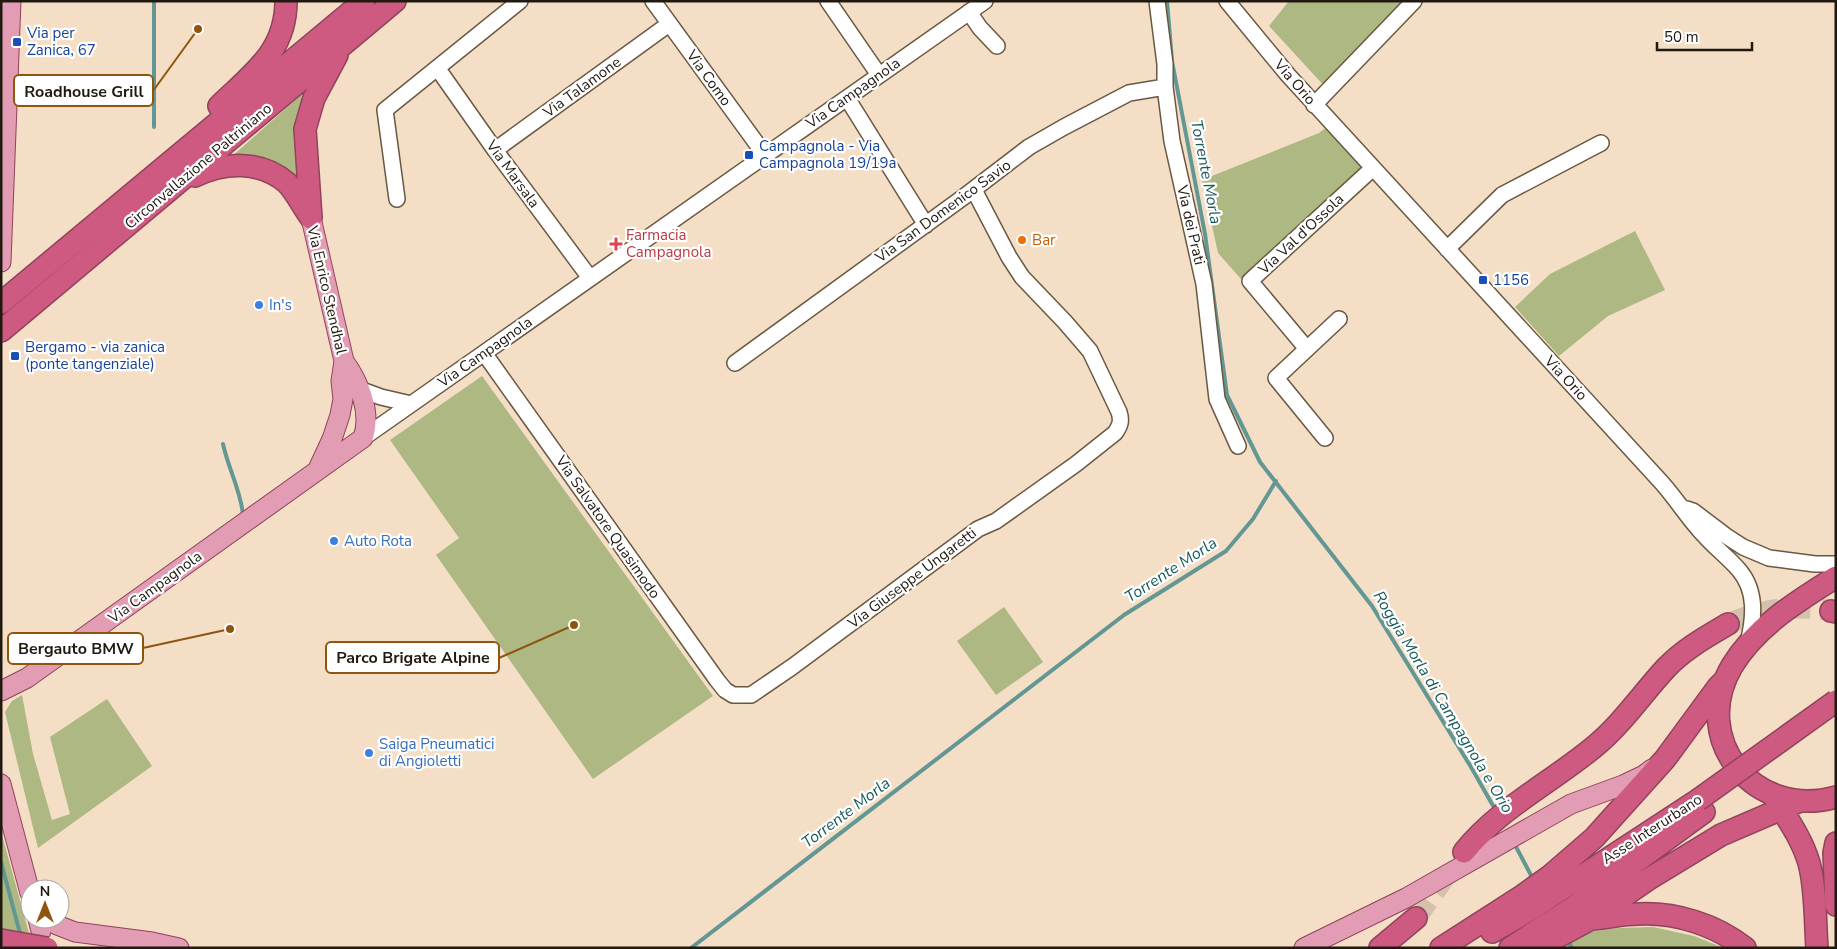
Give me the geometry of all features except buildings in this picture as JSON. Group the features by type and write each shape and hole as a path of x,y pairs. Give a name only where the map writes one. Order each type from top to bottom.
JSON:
{"highway":[{"path":"174,160 210,114 271,54 279,41 283,29 286,1"},
{"name":"Circonvallazione Paltriniano","path":"1,303 364,1"},
{"name":"Circonvallazione Paltriniano","path":"1,331 395,1"},
{"path":"311,218 305,129 314,98 343,44"},
{"path":"179,183 210,168 232,164 266,169 287,183 311,218"},
{"path":"1836,577 1797,602 1763,629 1748,645 1732,666 1725,680 1718,712 1720,728 1728,753 1736,768 1755,786 1785,801 1819,801 1836,797"},
{"path":"1464,852 1486,828 1596,746 1624,718 1666,668 1685,650 1728,624"},
{"path":"1556,882 1665,759 1718,686 1725,680"},
{"name":"Asse Interurbano","path":"1581,917 1701,806 1836,701"},
{"name":"Asse Interurbano","path":"1463,948 1556,882 1701,806 1836,719"},
{"path":"1510,948 1539,941 1647,880 1691,852 1785,801"},
{"path":"1785,801 1809,863 1813,885 1817,948"},
{"path":"1836,842 1834,883 1836,905"},
{"path":"1441,948 1526,903"},
{"path":"1581,917 1639,914 1682,918 1706,925 1732,938 1745,948"},
{"path":"1380,948 1416,918"},
{"path":"10,941 44,929"}],"main road":[{"path":"1,262 11,1"},
{"name":"Via Enrico Stendhal","path":"311,218 344,361 342,381 351,394 319,468"},
{"path":"351,394 352,431 362,438"},
{"name":"Via Campagnola","path":"1,691 28,678 362,438"},
{"path":"1304,948 1406,898 1571,804 1644,775 1665,759"},
{"path":"1,784 27,879"},
{"path":"68,929 76,932 152,942 179,948"}],"street":[{"path":"397,199 385,110 520,1"},
{"name":"Via Como","path":"653,1 765,155"},
{"path":"828,1 879,75"},
{"name":"Via Campagnola","path":"362,438 984,1"},
{"name":"Via dei Prati","path":"1157,1 1172,141 1204,284 1217,399 1238,446"},
{"name":"Via Orio","path":"1227,1 1314,105 1662,483 1710,542 1739,569 1752,594 1752,622 1748,645"},
{"path":"1314,105 1414,1"},
{"path":"969,12 980,28 997,46"},
{"name":"Via Talamone","path":"495,150 669,24"},
{"name":"Via Marsala","path":"438,69 495,150 590,278"},
{"name":"Via San Domenico Savio","path":"735,363 1029,148 1064,127 1130,93 1165,87"},
{"path":"847,98 926,225"},
{"path":"1447,249 1502,195 1601,143"},
{"name":"Via Val d'Ossola","path":"1307,349 1250,281 1373,168"},
{"name":"Via Giuseppe Ungaretti","path":"738,696 751,695 792,667 978,529 996,521 1076,464 1115,433 1120,426 1121,418 1119,412 1090,351 1022,277 1009,257 974,190"},
{"path":"1325,438 1276,378 1340,319"},
{"name":"Via Salvatore Quasimodo","path":"484,352 717,680 725,690 738,696"},
{"path":"351,394 411,404"},
{"name":"Via Orio","path":"1684,508 1693,511 1743,547 1769,558 1815,564 1836,564"}],"green space":[{"path":"1289,1 1408,1 1327,89 1269,26"},
{"path":"308,89 305,189 295,188 230,158"},
{"path":"1328,126 1365,166 1241,279 1218,253 1202,180 1319,133"},
{"path":"1635,231 1665,290 1608,316 1559,356 1515,307 1550,274"},
{"path":"482,376 713,696 593,779 436,555 459,538 390,440"},
{"path":"1004,607 1043,662 996,695 957,641"},
{"path":"22,695 33,754 52,820 70,814 50,737 107,699 152,766 38,848 5,712 12,701"},
{"path":"1,832 20,900 20,929 28,929 29,933 1,929"},
{"path":"1653,927 1694,936 1724,948 1555,948 1587,932 1619,928"}],"waterway":[{"path":"154,1 154,127"},
{"name":"Torrente Morla","path":"1167,1 1172,61 1205,234 1227,395 1260,462 1372,606 1496,811"},
{"path":"223,444 240,497 243,515"},
{"name":"Torrente Morla","path":"691,948 1124,615 1226,551 1253,519 1276,481"},
{"name":"Roggia Morla di Campagnola e Orio","path":"1514,843 1533,879"},
{"path":"1,862 21,937"},
{"name":"Roggia Morla di Campagnola e Orio","path":"1567,939 1572,948"}],"tunnel":[{"path":"1728,624 1766,611 1778,609 1804,608 1831,611"},
{"path":"1416,918 1450,870"}],"place":[{"name":"Roadhouse Grill","path":"198,29"},
{"name":"Via per Zanica, 67","path":"17,42"},
{"name":"Campagnola - Via Campagnola 19/19a","path":"749,155"},
{"name":"Bar","path":"1022,240"},
{"name":"Farmacia Campagnola","path":"616,244"},
{"name":"1156","path":"1483,280"},
{"name":"In's","path":"259,305"},
{"name":"Bergamo - via zanica (ponte tangenziale)","path":"15,356"},
{"name":"Auto Rota","path":"334,541"},
{"name":"Parco Brigate Alpine","path":"574,625"},
{"name":"Bergauto BMW","path":"230,629"},
{"name":"Saiga Pneumatici di Angioletti","path":"369,753"}]}
